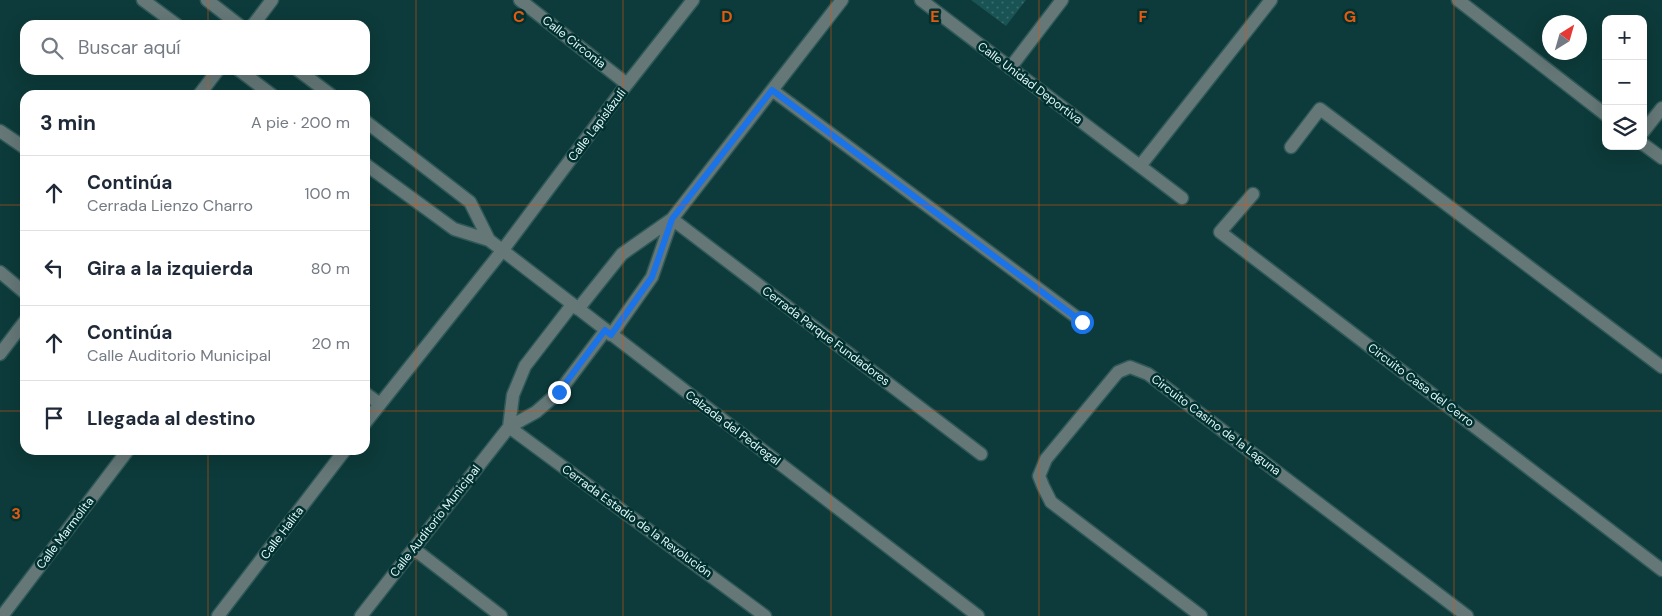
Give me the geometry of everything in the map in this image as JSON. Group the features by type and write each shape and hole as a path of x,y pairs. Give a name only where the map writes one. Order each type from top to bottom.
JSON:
{"street":[{"path":"143,0 170,20"},
{"path":"207,0 233,20"},
{"path":"257,20 272,0"},
{"name":"Calle Circonia","path":"520,0 628,84"},
{"name":"Calle Lapislázuli","path":"380,404 502,251 693,0"},
{"path":"509,427 513,395 526,366 622,254 672,219 842,0"},
{"name":"Calle Unidad Deportiva","path":"920,0 1182,198"},
{"path":"1010,68 1062,0"},
{"path":"1140,166 1271,0"},
{"path":"1458,0 1602,112"},
{"path":"203,90 214,75"},
{"path":"246,75 265,90"},
{"path":"305,75 324,90"},
{"path":"772,90 1082,322"},
{"path":"1647,127 1662,108"},
{"path":"1291,147 1320,109 1662,367"},
{"name":"Calzada del Pedregal","path":"370,125 470,202 489,240"},
{"path":"0,131 20,145"},
{"path":"1647,147 1662,158"},
{"name":"Calzada del Pedregal","path":"370,168 454,229 489,240 978,616"},
{"name":"Circuito Casa del Cerro","path":"1253,194 1220,232 1662,570"},
{"name":"Calle Auditorio Municipal","path":"361,616 509,427 536,412 559,392 652,277 672,219"},
{"name":"Cerrada Parque Fundadores","path":"672,219 981,454"},
{"path":"0,272 20,289"},
{"path":"0,354 20,328"},
{"name":"Circuito Casino de la Laguna","path":"1201,616 1052,502 1039,476 1046,459 1118,372 1130,367 1148,374 1466,616"},
{"path":"370,397 380,404 370,417"},
{"name":"Cerrada Estadio de la Revolución","path":"509,427 765,616"},
{"name":"Calle Marmolita","path":"2,616 124,455"},
{"name":"Calle Halita","path":"218,616 341,455"},
{"path":"414,549 501,616"}],"shaded area":[{"path":"971,0 1026,0 1006,26"}],"route":[{"path":"559,392 605,330 611,335 652,277 672,219 772,90 1082,322"}]}
